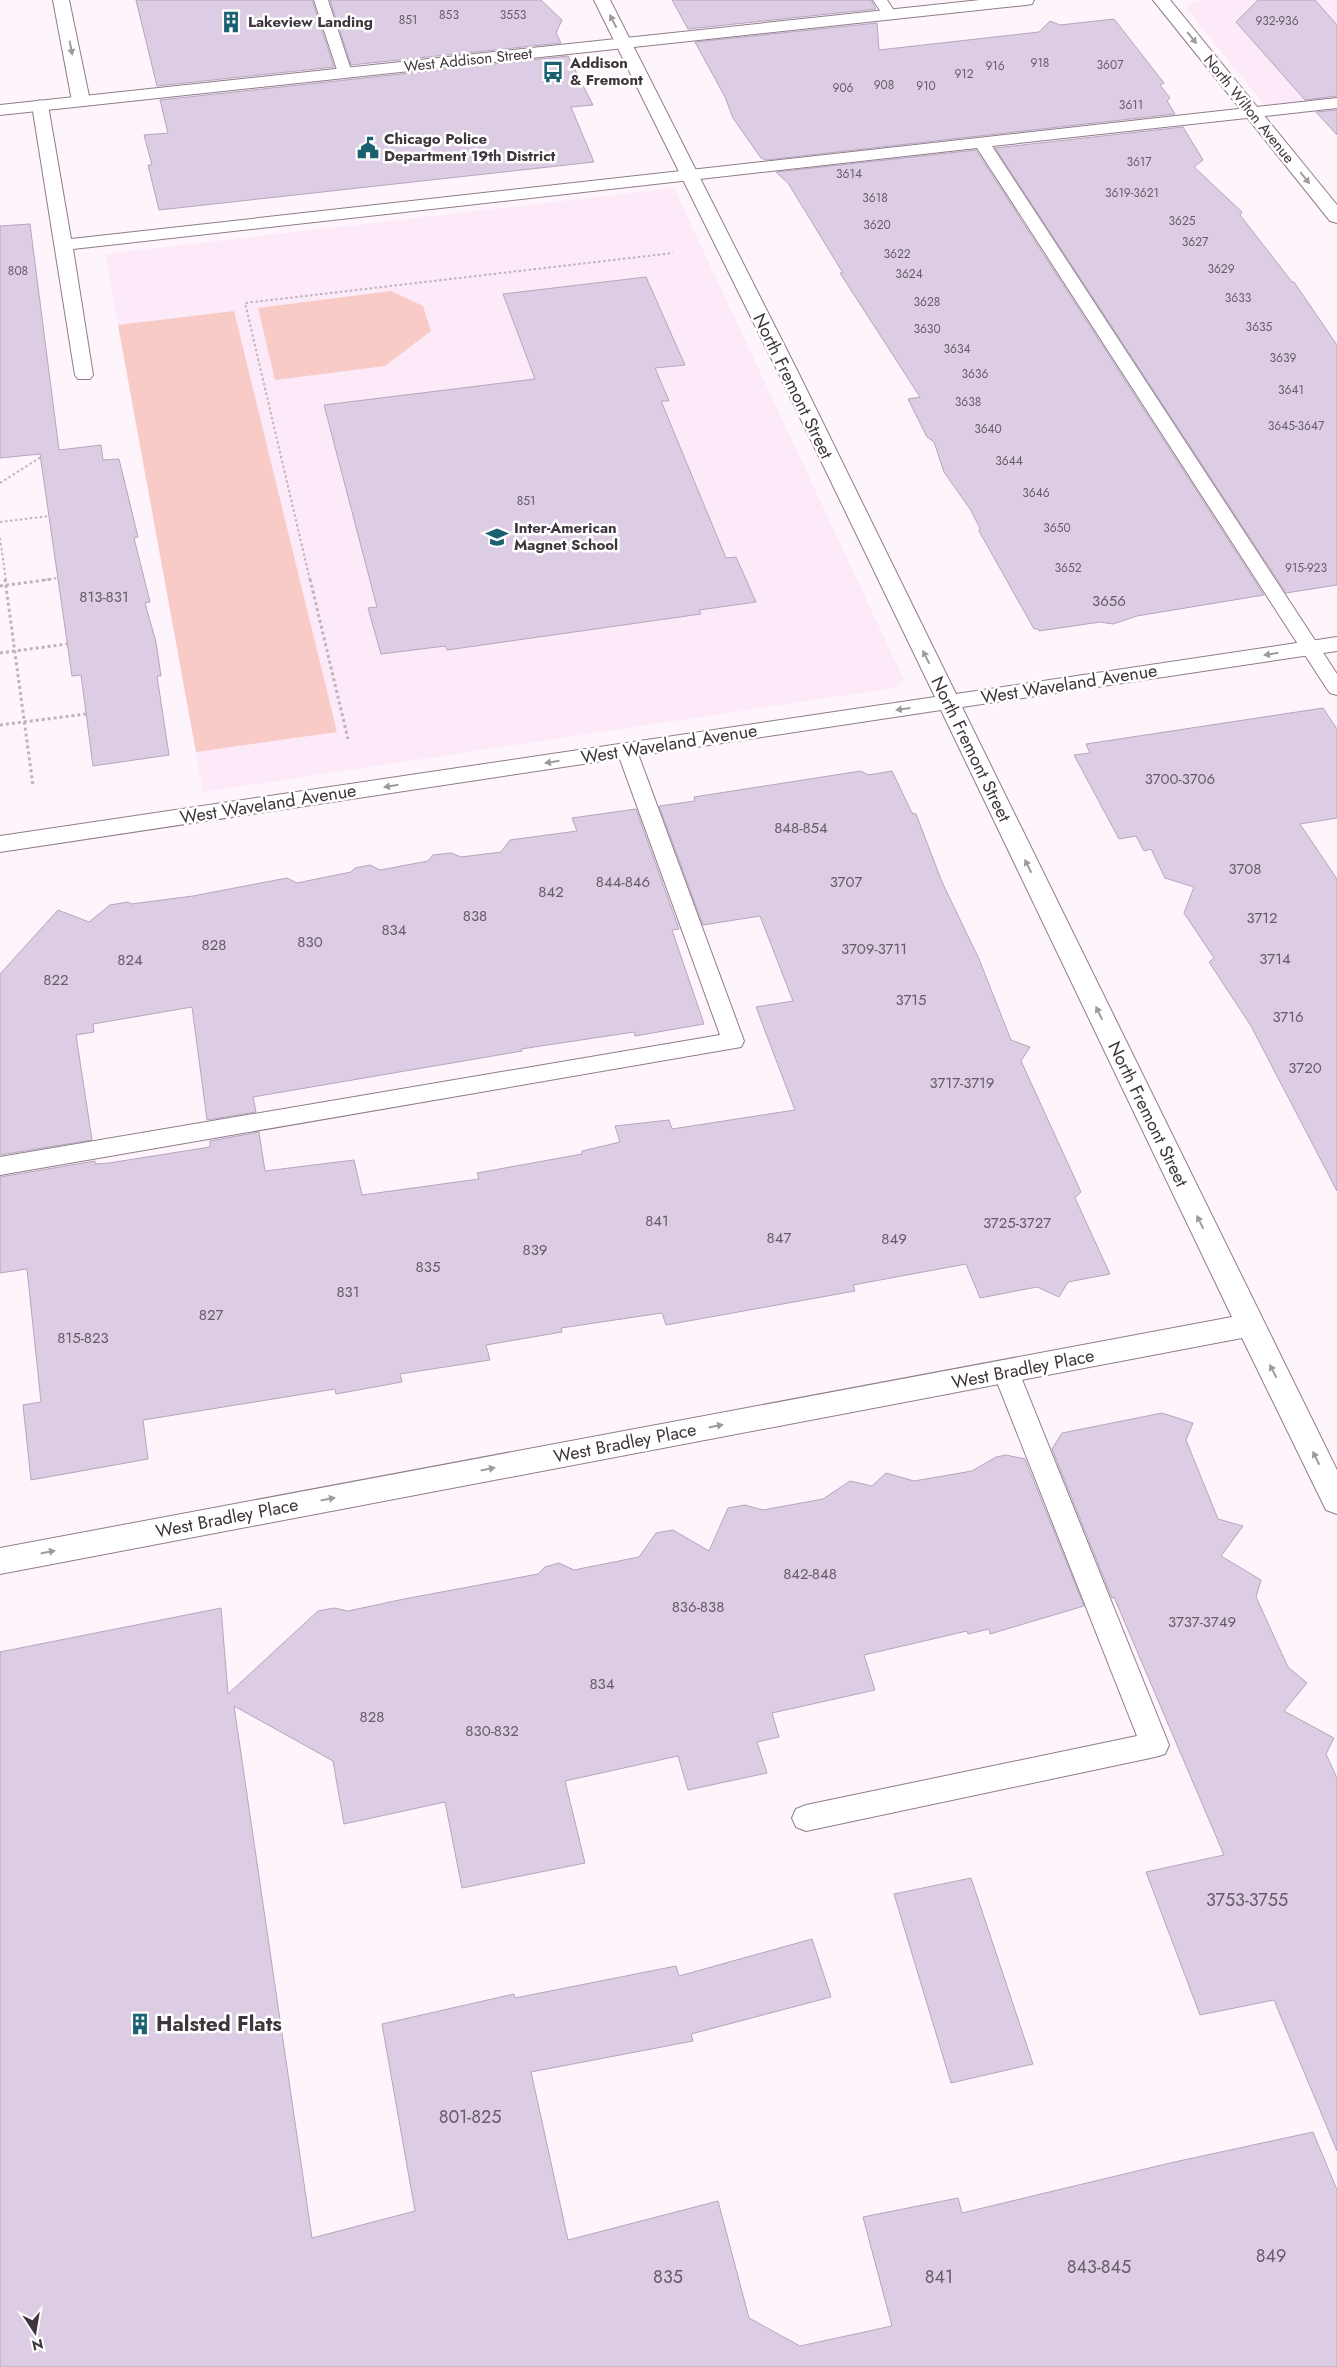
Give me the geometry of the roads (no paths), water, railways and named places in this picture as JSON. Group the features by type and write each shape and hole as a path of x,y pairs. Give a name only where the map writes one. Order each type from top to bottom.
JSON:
{"street":[{"path":"61,0 82,101"},
{"name":"North Fremont Street","path":"602,0 949,702 1337,1501"},
{"name":"West Addison Street","path":"0,110 1026,0"},
{"name":"North Wilton Avenue","path":"1161,0 1337,217"},
{"name":"West Waveland Avenue","path":"0,844 1337,644"},
{"name":"West Bradley Place","path":"0,1560 1250,1325"}],"lane":[{"path":"321,0 345,73"},
{"path":"880,0 890,14"},
{"path":"64,245 1337,103"},
{"path":"40,106 84,375"},
{"path":"982,143 1337,689"},
{"path":"0,1166 733,1041 627,751"},
{"path":"806,1818 1154,1746 1006,1372"}],"place":[{"name":"Lakeview Landing","path":"231,22"},
{"name":"Addison & Fremont","path":"553,72"},
{"name":"Chicago Police Department 19th District","path":"368,148"},
{"name":"Inter-American Magnet School","path":"497,537"},
{"name":"Halsted Flats","path":"140,2024"}]}
